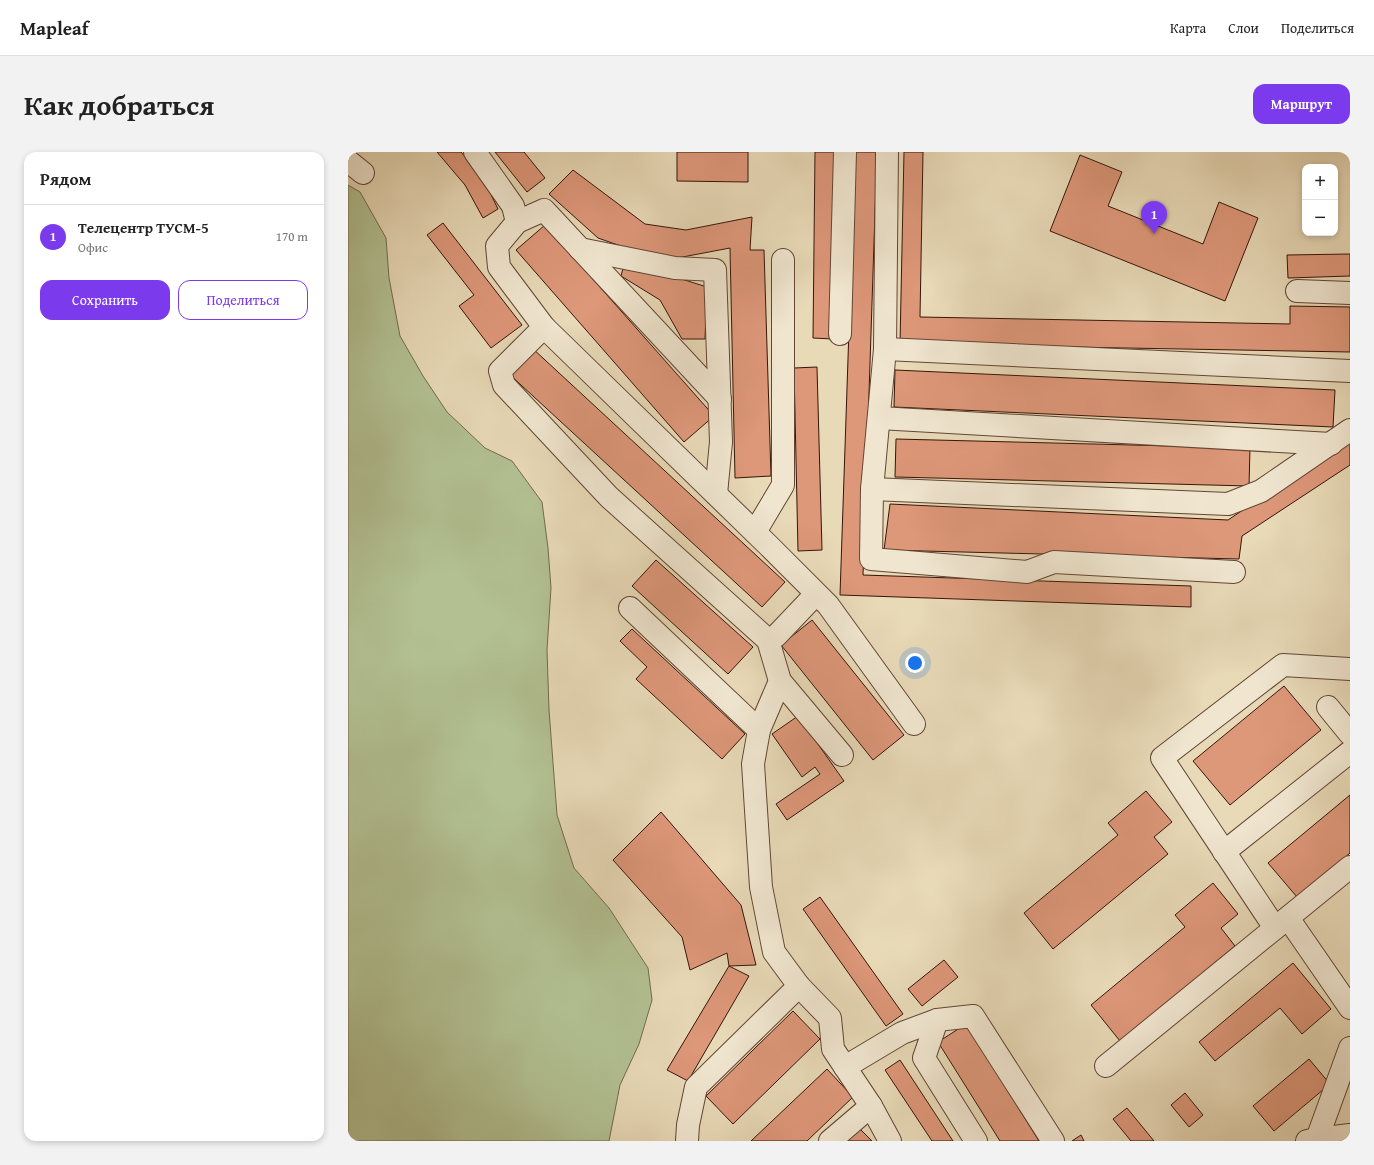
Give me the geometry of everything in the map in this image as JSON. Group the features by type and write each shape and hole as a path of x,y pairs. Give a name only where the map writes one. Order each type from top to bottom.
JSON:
{"lane":[{"path":"475,152 513,206 517,222"},
{"path":"840,334 845,152"},
{"path":"887,152 885,349 872,489 871,559 1027,572 1054,562 1234,572"},
{"path":"720,399 544,210 517,222 497,246 499,267 544,327 755,532 828,606 914,724"},
{"path":"580,249 675,268 715,270 721,442 716,494"},
{"path":"755,532 783,485 783,260"},
{"path":"1297,291 1350,294"},
{"path":"544,327 500,371 504,385 609,497 768,640 780,681 842,755"},
{"path":"885,349 1350,371"},
{"path":"878,418 1331,444"},
{"path":"872,489 1228,504 1261,491 1350,430"},
{"path":"768,640 776,636 816,594"},
{"path":"630,608 759,730"},
{"path":"1350,669 1282,665 1162,758 1224,852 1350,1008"},
{"path":"780,681 759,730 753,764 761,887 774,952 798,986 830,1018 833,1049 871,1106 890,1141"},
{"path":"1328,707 1350,734"},
{"path":"1224,852 1350,752"},
{"path":"1106,1066 1350,867"},
{"path":"687,1141 688,1125 696,1087 798,986"},
{"path":"845,1067 902,1033 937,1020 973,1016 1053,1141"},
{"path":"937,1020 924,1058 976,1141"},
{"path":"1350,1048 1312,1140 1350,1135"},
{"path":"830,1141 871,1106"}],"green space":[{"path":"348,185 360,192 386,238 389,278 400,336 423,376 447,412 485,448 512,461 542,502 551,588 547,650 549,710 557,815 574,868 609,908 648,968 652,1000 639,1044 620,1085 609,1141 348,1141"}],"building":[{"path":"437,152 461,152 482,176 498,209 483,218 465,185"},
{"path":"495,152 524,152 545,178 527,192"},
{"path":"677,152 748,152 748,182 677,181"},
{"path":"815,152 835,152 833,339 813,338"},
{"path":"855,152 877,152 863,575 1191,586 1191,607 840,595"},
{"path":"904,152 923,152 920,317 1290,324 1290,306 1350,307 1350,352 900,344"},
{"path":"1080,155 1122,172 1108,206 1203,244 1219,202 1258,218 1225,301 1050,231"},
{"path":"573,170 645,224 686,230 752,217 750,250 764,250 771,476 735,478 730,248 672,259 632,250 598,238 549,194"},
{"path":"443,223 522,325 491,348 459,306 474,295 427,235"},
{"path":"545,225 714,416 684,442 516,250"},
{"path":"1350,254 1350,276 1288,278 1287,255"},
{"path":"624,264 672,276 707,287 705,339 682,339 660,300 621,276"},
{"path":"531,347 785,582 762,607 508,373"},
{"path":"817,367 822,550 798,551 794,368"},
{"path":"895,370 1335,390 1333,427 894,407"},
{"path":"1350,438 1350,465 1242,536 1239,559 884,550 890,504 1228,520"},
{"path":"896,439 1250,448 1249,486 895,477"},
{"path":"656,560 753,647 728,674 632,586"},
{"path":"812,620 904,735 873,760 781,645"},
{"path":"632,629 745,734 722,759 636,679 647,667 620,641"},
{"path":"1284,686 1321,730 1230,805 1193,761"},
{"path":"798,716 844,781 787,820 776,804 820,774 815,767 802,777 772,734"},
{"path":"1146,791 1172,822 1154,837 1168,854 1053,949 1024,913 1118,835 1108,823"},
{"path":"1350,795 1350,853 1297,897 1268,863"},
{"path":"661,812 741,905 756,965 729,966 727,953 690,970 682,937 613,860"},
{"path":"1213,883 1238,914 1221,928 1235,946 1120,1041 1091,1005 1185,927 1175,915"},
{"path":"820,897 903,1014 886,1026 803,909"},
{"path":"944,960 958,977 922,1006 908,989"},
{"path":"1293,963 1331,1009 1302,1034 1280,1008 1215,1061 1199,1042"},
{"path":"729,966 749,976 688,1081 667,1070"},
{"path":"793,1011 820,1039 733,1124 706,1096"},
{"path":"966,1024 1039,1141 1000,1141 938,1042"},
{"path":"1309,1059 1330,1084 1274,1131 1253,1106"},
{"path":"900,1060 953,1141 932,1141 885,1070"},
{"path":"827,1069 853,1097 807,1141 751,1141"},
{"path":"1185,1093 1203,1115 1189,1127 1171,1105"},
{"path":"1127,1108 1154,1141 1131,1141 1113,1119"},
{"path":"859,1128 872,1141 846,1141"},
{"path":"1081,1135 1084,1141 1072,1141"}],"place":[{"name":"Телецентр ТУСМ-5","path":"1154,234"}]}
